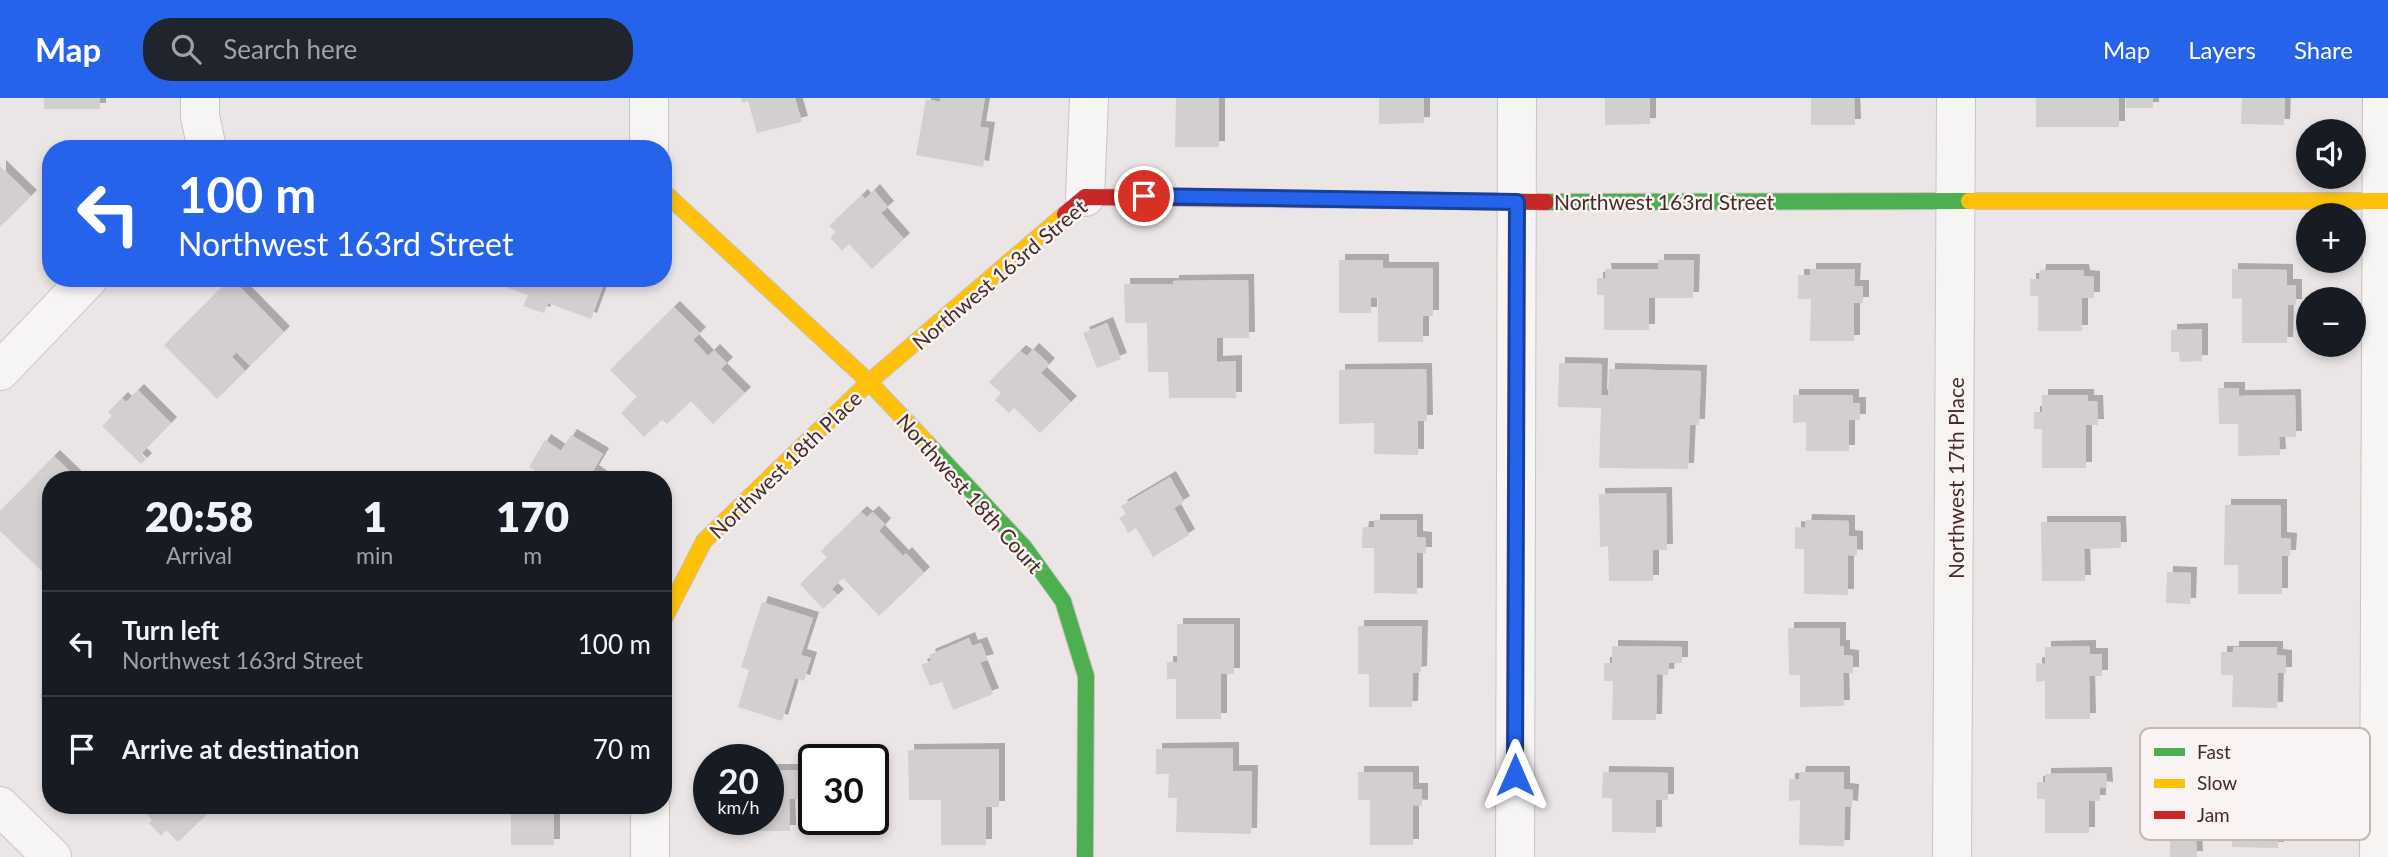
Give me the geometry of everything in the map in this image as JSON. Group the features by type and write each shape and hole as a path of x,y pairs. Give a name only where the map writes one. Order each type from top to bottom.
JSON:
{"street":[{"path":"200,98 200,116 205,140"},
{"path":"649,98 649,140"},
{"path":"1086,197 1089,98"},
{"path":"1515,857 1517,98"},
{"name":"Northwest 17th Place","path":"1952,857 1956,98"},
{"path":"2379,857 2385,201 2382,98"},
{"name":"Northwest 163rd Street","path":"869,382 1086,197 1517,202 2385,201"},
{"path":"672,199 869,382"},
{"path":"0,371 80,287"},
{"name":"Northwest 18th Place","path":"672,603 704,541 869,382"},
{"name":"Northwest 18th Court","path":"869,382 1024,547 1063,601 1086,676 1085,857"},
{"path":"0,806 52,857"},
{"path":"650,814 650,857"}],"building":[{"path":"44,98 100,98 100,109 44,109"},
{"path":"741,98 795,98 802,122 757,133 748,101 742,103"},
{"path":"940,98 985,98 980,127 989,128 983,167 916,155 926,99 940,102"},
{"path":"1176,98 1219,98 1219,147 1175,147"},
{"path":"1379,98 1424,98 1424,123 1379,124"},
{"path":"1605,98 1650,98 1650,124 1605,125"},
{"path":"1811,98 1854,98 1855,125 1811,125"},
{"path":"2036,98 2119,98 2119,127 2036,127"},
{"path":"2126,98 2153,98 2153,108 2126,108"},
{"path":"2242,98 2285,98 2284,125 2241,124"},
{"path":"0,166 31,196 0,227"},
{"path":"874,190 888,207 881,213 904,239 872,269 849,244 842,251 830,238 836,232 829,226 862,195 865,199"},
{"path":"1339,260 1383,260 1383,268 1433,268 1433,316 1423,316 1423,342 1378,342 1378,297 1371,298 1371,313 1339,313"},
{"path":"1658,260 1694,260 1693,298 1649,298 1649,330 1604,330 1604,295 1597,295 1597,278 1606,278 1605,269 1658,269"},
{"path":"1810,269 1855,269 1854,286 1863,286 1863,303 1854,303 1854,341 1810,341 1811,299 1798,299 1798,275 1810,275"},
{"path":"2232,269 2287,270 2287,285 2296,285 2296,305 2288,305 2287,343 2242,343 2242,298 2232,299"},
{"path":"2040,270 2083,270 2084,276 2094,277 2094,298 2082,298 2082,331 2038,331 2038,296 2030,296 2030,279 2039,279"},
{"path":"1248,280 1249,338 1217,338 1217,362 1236,361 1236,398 1169,398 1168,372 1148,372 1147,323 1125,323 1124,284"},
{"path":"222,287 240,287 284,332 250,366 236,352 232,357 245,371 217,399 164,345"},
{"path":"506,287 603,287 591,319 548,303 544,313 523,306 528,295"},
{"path":"674,307 700,333 693,340 708,356 714,350 727,363 721,369 745,393 713,424 691,401 667,424 662,420 644,437 621,413 637,397 610,370"},
{"path":"1107,323 1121,359 1097,368 1083,333"},
{"path":"2202,329 2202,361 2180,362 2179,352 2171,352 2171,330"},
{"path":"1033,349 1049,364 1041,373 1071,402 1040,433 1014,408 1009,413 995,400 1001,393 989,382 1020,351 1027,356"},
{"path":"1559,363 1602,364 1601,395 1608,395 1609,369 1701,371 1699,425 1690,425 1688,469 1599,468 1601,408 1558,407"},
{"path":"1426,369 1427,421 1418,421 1418,455 1374,454 1374,423 1339,424 1339,370"},
{"path":"2218,388 2239,388 2239,396 2295,395 2296,437 2279,437 2280,455 2238,456 2238,424 2219,424"},
{"path":"138,390 171,423 141,454 146,459 141,464 102,426 112,416 108,412 122,398 126,402"},
{"path":"1793,395 1853,395 1853,403 1860,403 1860,420 1849,420 1849,451 1806,451 1806,422 1793,423"},
{"path":"2042,395 2088,395 2088,401 2097,401 2098,425 2086,425 2086,468 2042,468 2042,429 2034,429 2034,412 2042,412"},
{"path":"571,435 603,454 593,471 535,471 529,467 545,440 561,451"},
{"path":"54,456 70,471 42,471 42,571 0,531 0,511"},
{"path":"1170,477 1184,502 1174,508 1189,535 1153,557 1136,528 1128,533 1119,518 1126,514 1121,506"},
{"path":"1666,493 1667,550 1653,550 1653,581 1609,581 1608,546 1600,547 1599,494"},
{"path":"2225,505 2281,505 2281,538 2291,539 2290,556 2282,556 2282,594 2238,594 2238,565 2224,565"},
{"path":"861,512 867,517 873,512 885,524 879,531 903,556 906,553 924,573 879,616 843,578 832,589 838,595 823,609 800,584 827,558 821,551"},
{"path":"1374,520 1417,520 1417,537 1426,538 1426,553 1417,553 1417,594 1374,593 1374,548 1362,548 1362,537 1363,527 1374,527"},
{"path":"1806,520 1849,521 1849,536 1857,537 1857,556 1848,555 1848,595 1804,594 1804,549 1795,549 1795,527 1805,528"},
{"path":"2041,522 2120,522 2121,548 2084,549 2085,581 2042,581"},
{"path":"2167,572 2191,573 2190,604 2166,603"},
{"path":"762,602 813,618 801,655 811,658 804,681 795,678 782,721 738,707 749,670 741,667"},
{"path":"1177,624 1234,624 1234,674 1221,674 1221,719 1176,719 1176,679 1167,679 1167,662 1177,662"},
{"path":"1358,626 1422,626 1421,672 1413,673 1412,707 1369,707 1369,674 1358,674"},
{"path":"1788,628 1840,628 1840,646 1844,646 1844,655 1853,656 1853,673 1843,673 1844,706 1800,707 1800,675 1789,675"},
{"path":"969,638 972,646 981,643 988,660 980,662 993,694 953,710 942,682 930,686 921,665 931,661 929,655"},
{"path":"1612,646 1682,647 1682,663 1669,663 1668,675 1657,674 1656,720 1612,720 1613,681 1604,681 1604,663 1612,663"},
{"path":"2090,646 2090,654 2102,654 2102,676 2089,676 2090,719 2045,719 2045,681 2036,682 2036,663 2045,664 2045,647"},
{"path":"2233,647 2277,647 2277,655 2286,656 2286,673 2278,673 2277,708 2232,707 2233,675 2221,675 2221,652 2233,652"},
{"path":"1233,748 1233,771 1252,771 1251,834 1176,832 1177,798 1168,798 1169,774 1156,774 1156,749"},
{"path":"999,749 999,807 986,807 986,845 941,845 941,800 909,800 908,750"},
{"path":"784,770 798,770 798,799 789,799 790,831 784,831"},
{"path":"1358,772 1413,772 1413,789 1422,789 1422,806 1413,805 1413,845 1370,845 1370,800 1358,800"},
{"path":"1603,772 1668,773 1668,800 1656,800 1656,833 1612,832 1612,798 1602,798"},
{"path":"1800,772 1844,772 1844,789 1853,790 1852,807 1845,806 1844,846 1799,845 1800,800 1789,801 1789,779 1799,779"},
{"path":"2106,773 2107,788 2100,787 2100,801 2089,801 2089,833 2045,833 2045,799 2037,799 2037,782 2045,782 2045,774"},
{"path":"146,814 207,814 178,842 166,830 161,836 149,823 152,820"},
{"path":"511,814 554,814 554,845 511,845"},
{"path":"2196,840 2197,857 2170,857 2170,841"},
{"path":"2232,840 2278,840 2278,848 2232,847"}],"traffic: fast":[{"path":"1546,202 1969,201"},
{"path":"927,443 1024,547 1063,601 1086,676 1085,857"}],"traffic: slow":[{"path":"672,199 869,382 927,443"},
{"path":"1969,201 2388,201"},
{"path":"672,603 704,541 869,382 1065,214"}],"traffic: jam":[{"path":"1065,214 1085,197 1546,202"}],"route":[{"path":"1144,196 1517,202 1515,775"}]}
